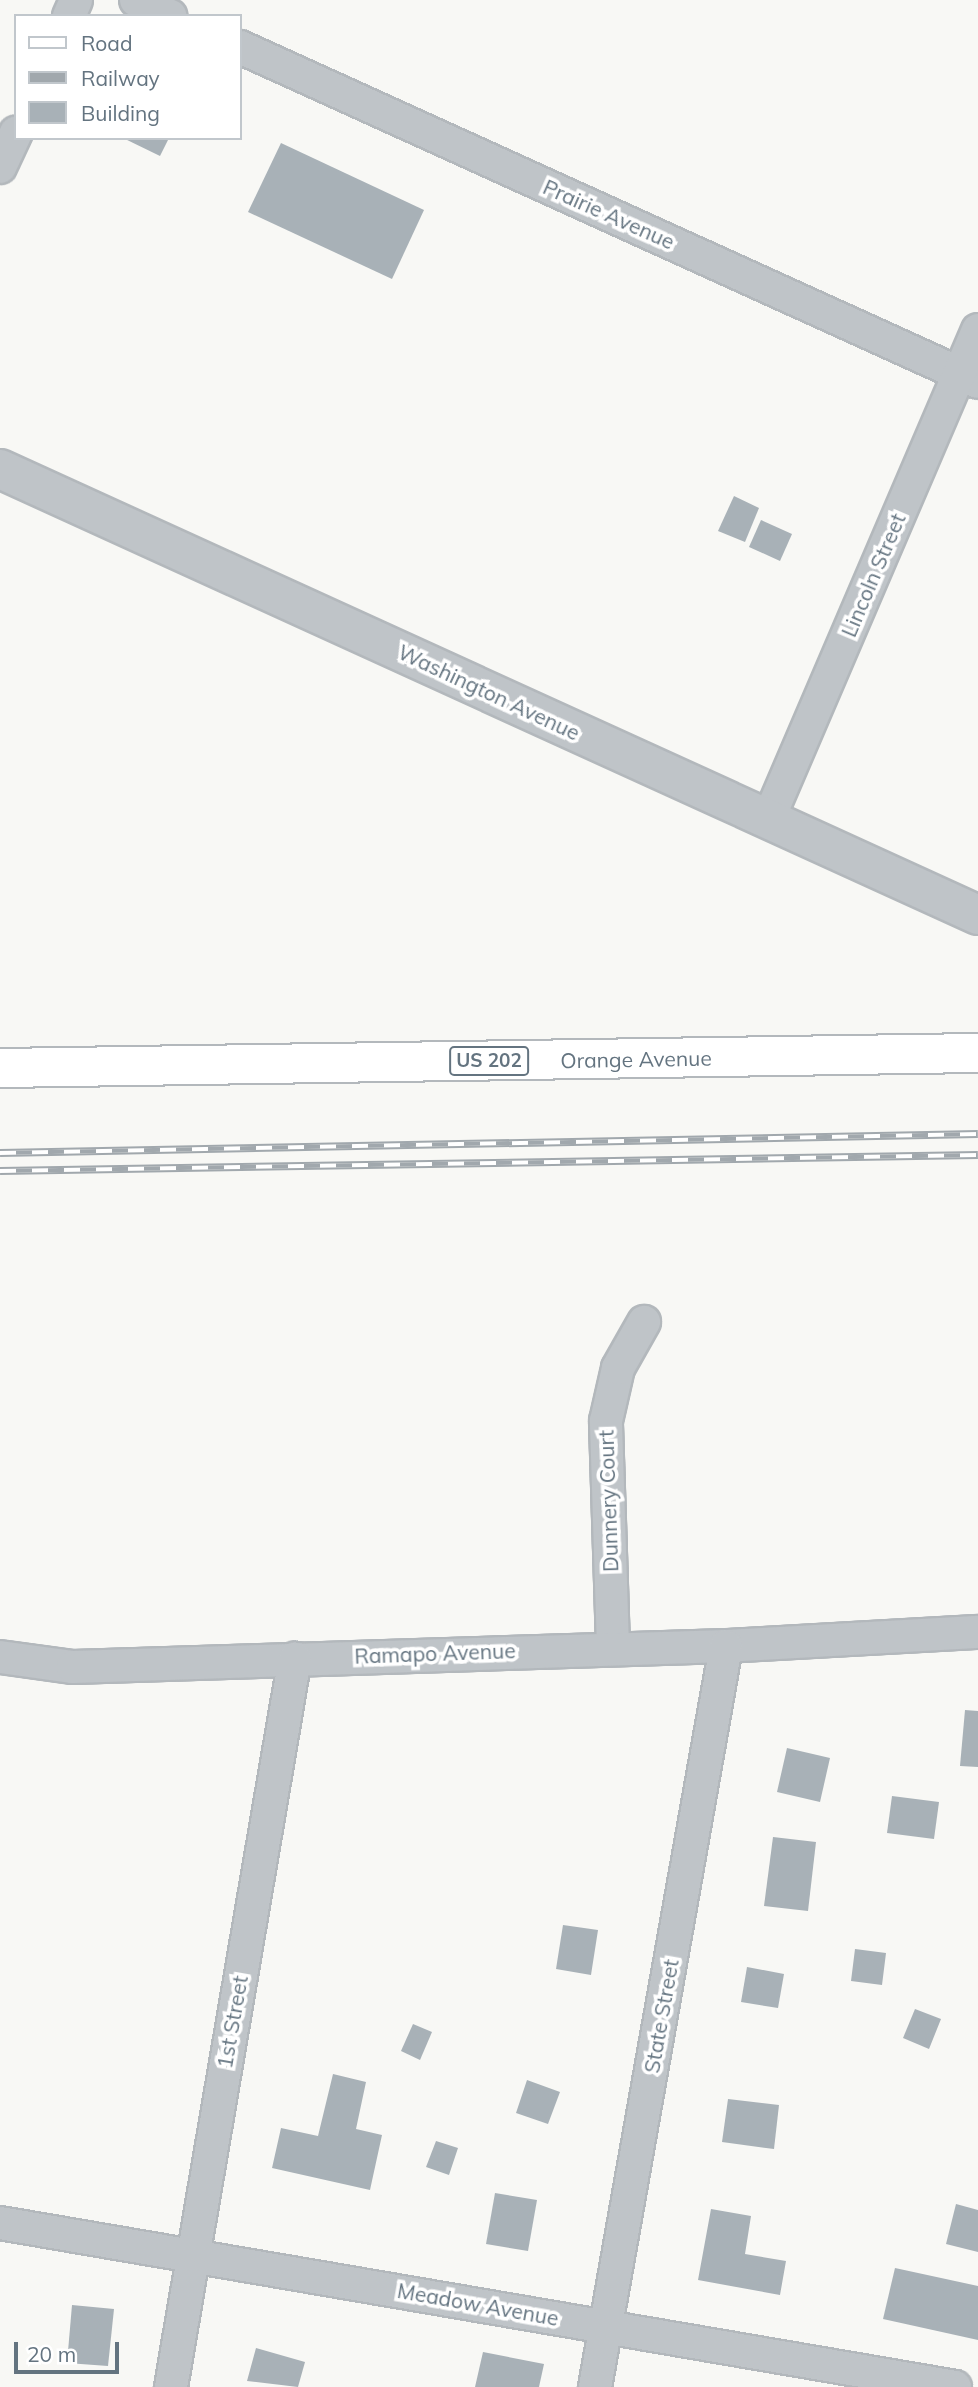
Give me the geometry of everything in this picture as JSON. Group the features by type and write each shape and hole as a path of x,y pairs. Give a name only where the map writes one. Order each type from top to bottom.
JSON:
{"main road":[{"name":"Orange Avenue","path":"0,1068 978,1053"}],"street":[{"path":"136,0 167,14"},
{"name":"Prairie Avenue","path":"242,48 969,377"},
{"path":"0,167 14,137"},
{"name":"Lincoln Street","path":"768,820 969,377 978,330"},
{"name":"Washington Avenue","path":"0,469 978,915"},
{"name":"Dunnery Court","path":"612,1647 606,1421 618,1368 644,1322"},
{"name":"Ramapo Avenue","path":"0,1657 73,1667 612,1647 726,1646 978,1632"},
{"name":"State Street","path":"595,2387 726,1646"},
{"name":"1st Street","path":"171,2387 295,1658"},
{"name":"Meadow Avenue","path":"0,2223 193,2253 955,2387"}],"building":[{"path":"127,140 168,140 160,156"},
{"path":"281,143 424,210 392,279 248,212"},
{"path":"734,496 759,508 745,542 718,531"},
{"path":"761,520 792,534 780,561 749,547"},
{"path":"965,1710 978,1711 978,1767 960,1766"},
{"path":"787,1748 830,1758 820,1802 777,1792"},
{"path":"892,1796 939,1802 934,1839 887,1833"},
{"path":"773,1837 816,1842 808,1911 764,1906"},
{"path":"563,1925 598,1930 591,1975 556,1969"},
{"path":"855,1949 886,1953 882,1985 851,1981"},
{"path":"747,1967 784,1974 778,2008 741,2002"},
{"path":"915,2009 941,2019 929,2049 903,2038"},
{"path":"413,2024 432,2032 420,2060 401,2051"},
{"path":"333,2074 366,2082 356,2129 382,2135 370,2190 272,2168 281,2128 318,2136"},
{"path":"527,2080 560,2092 548,2124 516,2113"},
{"path":"728,2099 779,2105 774,2149 722,2142"},
{"path":"436,2141 458,2148 449,2175 426,2167"},
{"path":"495,2193 537,2200 528,2251 486,2244"},
{"path":"956,2204 978,2210 978,2252 946,2244"},
{"path":"711,2209 751,2216 745,2254 786,2261 780,2295 698,2280"},
{"path":"895,2268 978,2286 978,2340 883,2319"},
{"path":"72,2305 114,2309 108,2366 67,2363"},
{"path":"256,2348 305,2362 298,2387 247,2381"},
{"path":"483,2352 544,2364 539,2387 475,2387"}],"railway":[{"path":"0,1153 978,1134"},
{"path":"0,1171 978,1155"}]}
